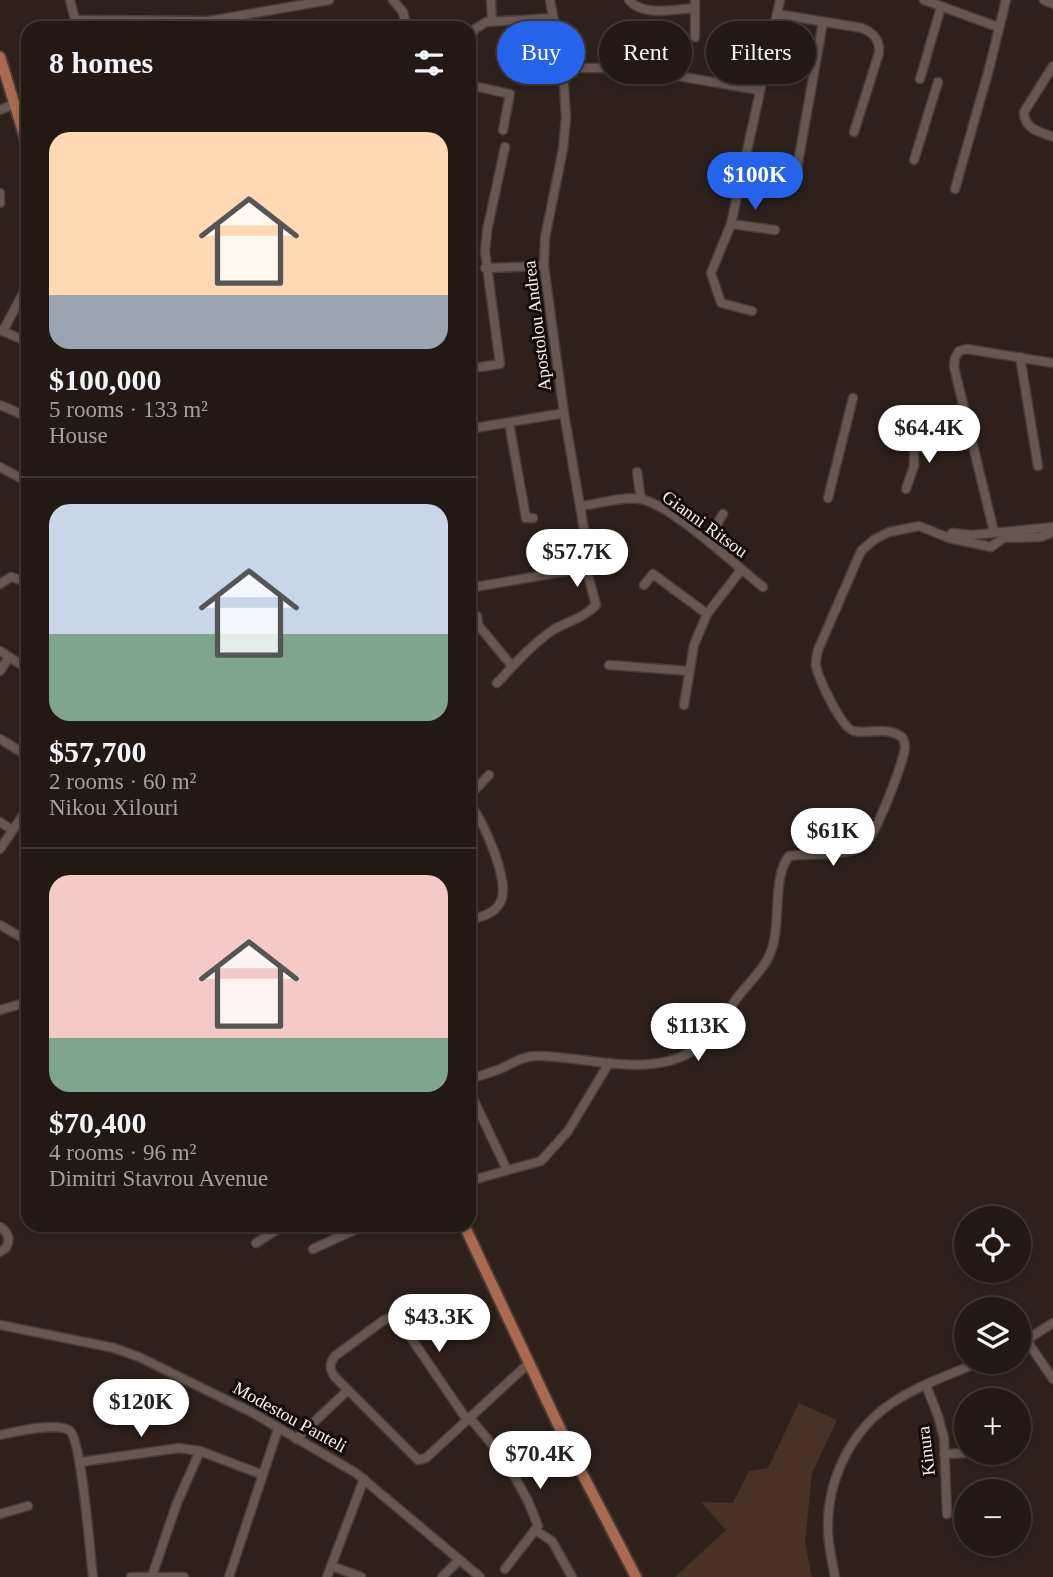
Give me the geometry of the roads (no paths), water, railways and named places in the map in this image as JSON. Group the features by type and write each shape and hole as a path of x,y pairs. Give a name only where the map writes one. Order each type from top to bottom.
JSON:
{"main road":[{"path":"0,57 21,127"},
{"path":"467,1232 572,1454 636,1577"}],"street":[{"path":"70,0 75,21"},
{"path":"221,21 295,3 329,0"},
{"path":"393,0 403,12 405,21"},
{"path":"491,0 492,21"},
{"name":"Apostolou Andrea","path":"550,0 554,21"},
{"path":"629,0 633,6 643,9 695,4 695,37"},
{"path":"752,311 721,303 712,273 731,224 779,0"},
{"path":"924,0 946,5 998,27"},
{"path":"955,189 1006,0"},
{"path":"920,79 946,5"},
{"path":"777,14 866,30 875,37 879,52 854,132"},
{"path":"476,29 492,21 553,18"},
{"path":"796,174 823,22"},
{"path":"1053,66 1024,112 1024,118 1030,127 1053,137"},
{"path":"585,68 631,68 759,90"},
{"path":"914,160 938,82"},
{"name":"Apostolou Andrea","path":"512,666 554,630 588,613 596,605 585,564 588,553 564,413 544,266 545,238 565,138 564,84"},
{"path":"476,87 510,94 503,131"},
{"path":"0,110 13,104"},
{"path":"480,367 500,364 485,268 486,237 505,147"},
{"path":"0,193 0,203"},
{"path":"731,224 775,230"},
{"path":"485,268 544,266"},
{"path":"21,296 1,330 21,339"},
{"path":"994,533 954,368 955,358 959,351 967,349 1053,363"},
{"path":"1020,357 1038,466"},
{"path":"828,498 853,398"},
{"path":"0,405 21,413"},
{"path":"476,428 564,413"},
{"path":"509,422 526,517 533,517"},
{"path":"906,489 914,466 914,436"},
{"path":"0,467 21,478"},
{"path":"637,472 640,499"},
{"name":"Gianni Ritsou","path":"580,506 640,499 659,507 707,540 764,587"},
{"path":"707,540 723,514"},
{"path":"476,1077 503,1068 518,1059 534,1056 656,1065 675,1060 707,1039 767,961 774,945 778,894 785,861 789,856 840,852 866,844 874,832 900,766 905,749 902,737 887,730 849,729 831,703 815,664 818,650 861,551 889,532 919,526 949,538 991,547 1008,535"},
{"path":"952,533 1008,535 1053,530"},
{"path":"476,587 574,570 585,564"},
{"path":"684,705 694,645 707,614 741,569"},
{"path":"644,585 653,574 707,614"},
{"path":"0,584 13,577 21,580"},
{"path":"477,616 478,625 512,666 497,683"},
{"path":"0,651 21,665"},
{"path":"0,671 9,657"},
{"path":"609,665 690,671"},
{"path":"0,739 21,752"},
{"path":"476,789 489,775"},
{"path":"476,815 484,828 502,880 503,891 501,901 495,909 476,918"},
{"path":"0,849 21,817"},
{"path":"0,822 12,830"},
{"path":"0,925 21,937"},
{"path":"0,1010 21,1004"},
{"path":"476,1179 541,1161 568,1131 609,1063"},
{"path":"476,1105 507,1170"},
{"path":"0,1227 7,1233 9,1240 6,1248 0,1252"},
{"path":"256,1243 273,1232"},
{"path":"313,1248 349,1232"},
{"path":"505,1570 538,1526 528,1501 506,1461 469,1419 402,1323 395,1318 386,1319 332,1359 330,1367 331,1372 348,1390 418,1460 426,1458 469,1419 529,1363"},
{"path":"1031,1338 1053,1323"},
{"name":"Modestou Panteli","path":"0,1325 114,1348 139,1357 253,1413 364,1479 480,1577"},
{"path":"1031,1353 1053,1379"},
{"path":"835,1577 828,1528 832,1492 840,1467 855,1439 895,1401 954,1373"},
{"name":"Kinura","path":"926,1385 941,1427 947,1514"},
{"path":"296,1439 348,1390"},
{"path":"0,1435 37,1428 64,1428 74,1436 80,1462 93,1577"},
{"path":"229,1577 278,1429"},
{"path":"80,1462 179,1448 200,1451 263,1475"},
{"path":"152,1576 177,1503 200,1451"},
{"path":"944,1454 954,1454"},
{"path":"327,1577 364,1479"},
{"path":"0,1514 28,1506"},
{"path":"535,1530 552,1541 572,1577"},
{"path":"442,1577 458,1561"},
{"path":"332,1566 361,1577"},
{"path":"131,1577 184,1577"}]}
